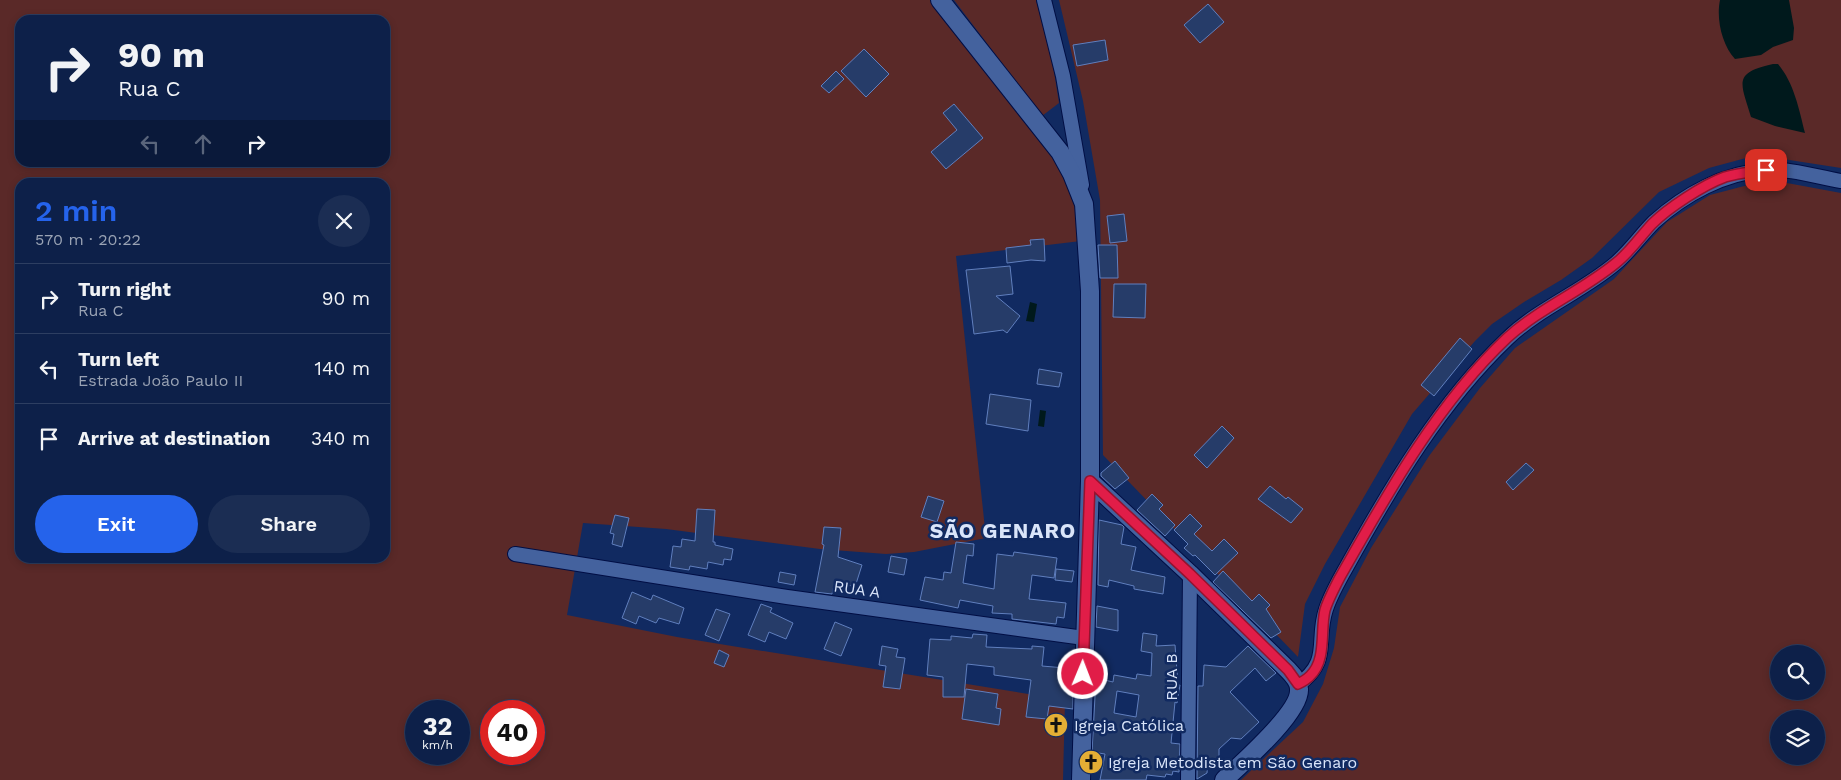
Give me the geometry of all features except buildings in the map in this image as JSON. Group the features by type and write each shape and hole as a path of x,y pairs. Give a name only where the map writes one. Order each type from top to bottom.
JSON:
{"street":[{"path":"940,0 1060,152 1072,174 1084,204"},
{"path":"1044,0 1063,76 1084,204 1090,292 1090,481 1081,780"},
{"path":"1298,684 1310,676 1316,668 1325,610 1335,587 1406,465 1452,400 1507,338 1530,320 1617,262 1654,223 1682,200 1725,178 1766,170 1795,172 1841,181"},
{"path":"1090,481 1190,574 1288,670 1298,684 1299,696 1284,720 1224,780"},
{"name":"RUA A","path":"515,554 787,597 1084,638"},
{"name":"RUA B","path":"1188,780 1190,574"}],"shaded area":[{"path":"0,0 931,0 1017,108 1063,171 1077,208 1081,241 956,256 986,538 914,552 886,554 820,549 666,529 583,523 567,615 677,637 1065,700 1063,780 0,780"},
{"path":"954,0 1036,0 1053,65 1059,103 1042,116"},
{"path":"1059,0 1841,0 1841,168 1757,155 1709,168 1659,192 1592,258 1492,324 1412,414 1325,564 1305,604 1298,657 1103,455 1100,200 1083,101"},
{"path":"1720,0 1789,0 1794,28 1793,40 1773,47 1761,55 1735,59 1723,39 1719,15"},
{"path":"1778,64 1788,79 1805,133 1775,126 1751,117 1744,96 1743,81 1745,76 1760,67"},
{"path":"1787,183 1841,193 1841,780 1241,780 1303,722 1323,684 1334,648 1340,607 1371,548 1429,456 1480,388 1515,348 1614,279 1667,222 1710,195 1748,185"},
{"path":"1030,302 1037,304 1034,322 1026,321"},
{"path":"1040,410 1046,411 1044,427 1038,426"}],"place":[{"name":"Igreja Católica","path":"1056,725"},
{"name":"Igreja Metodista em São Genaro","path":"1091,762"}],"district":[{"name":"SÃO GENARO","path":"1003,530"}],"route":[{"path":"1083,674 1090,481 1204,587 1288,670 1298,684 1310,676 1316,668 1325,610 1335,587 1368,528 1406,465 1452,400 1483,364 1507,338 1530,320 1602,274 1617,262 1654,223 1682,200 1725,178 1766,170"}]}
